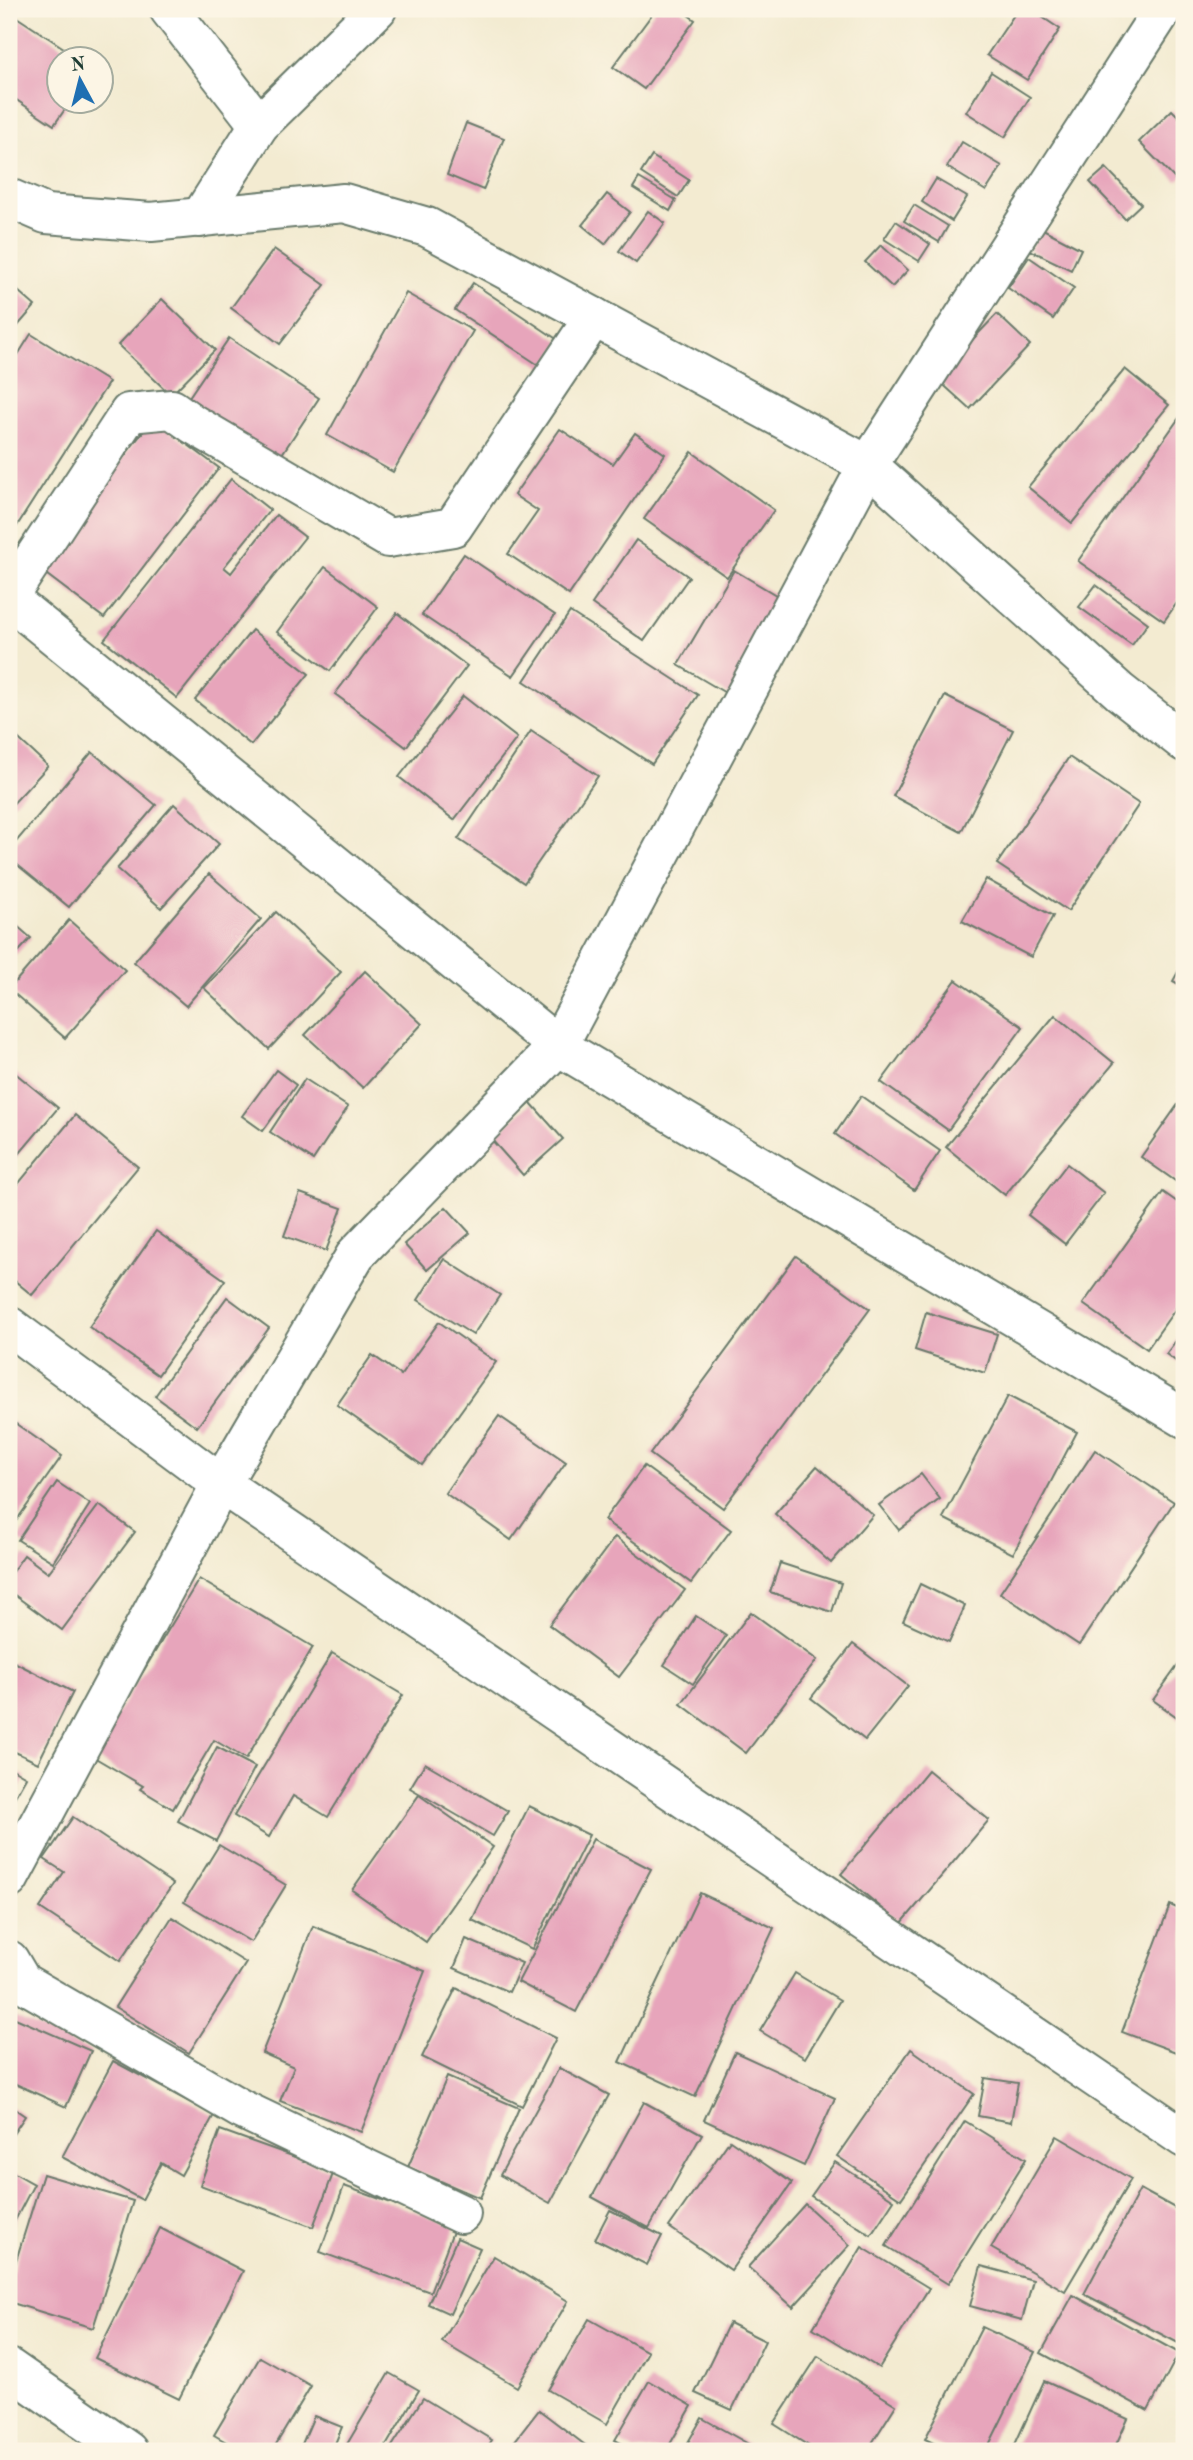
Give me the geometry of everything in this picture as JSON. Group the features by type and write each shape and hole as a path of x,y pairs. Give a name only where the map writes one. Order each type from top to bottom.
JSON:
{"street":[{"path":"169,9 259,125"},
{"path":"200,218 259,125 377,9"},
{"path":"9,1879 221,1484 356,1254 558,1046 868,465 1163,9"},
{"path":"9,198 46,214 151,222 344,204 427,227 868,465 1121,692 1184,742"},
{"path":"594,317 453,527 387,538 172,409 128,413 9,598 558,1046 1184,1418"},
{"path":"9,1326 221,1484 1184,2138"},
{"path":"9,1960 22,1982 241,2109 461,2214"},
{"path":"9,2368 128,2451"}],"building":[{"path":"656,9 680,9 695,20 644,89 613,67"},
{"path":"1018,9 1030,9 1060,29 1027,80 987,55"},
{"path":"9,12 61,46 46,46 46,116 60,116 54,125 9,95"},
{"path":"991,72 1030,97 1005,137 966,112"},
{"path":"1172,110 1184,122 1184,174 1177,181 1139,142"},
{"path":"466,123 504,138 483,190 447,175"},
{"path":"962,142 1002,166 986,191 947,167"},
{"path":"652,156 689,180 678,197 641,173"},
{"path":"1106,168 1141,204 1125,219 1090,182"},
{"path":"639,178 676,200 670,211 633,188"},
{"path":"936,179 967,197 952,221 922,202"},
{"path":"607,194 630,212 605,244 582,225"},
{"path":"914,205 948,226 939,242 904,221"},
{"path":"648,211 665,223 636,263 619,251"},
{"path":"896,221 930,244 919,261 884,239"},
{"path":"1041,228 1081,249 1071,270 1030,250"},
{"path":"881,245 908,270 892,287 865,262"},
{"path":"274,249 325,285 280,344 231,308"},
{"path":"1029,257 1074,288 1053,319 1008,288"},
{"path":"9,283 35,306 9,336"},
{"path":"473,283 561,342 543,368 455,310"},
{"path":"406,293 473,331 393,472 327,435"},
{"path":"162,299 215,350 171,395 118,345"},
{"path":"997,314 1030,345 970,409 936,378"},
{"path":"31,334 109,382 13,532 9,529 9,369"},
{"path":"229,338 319,398 276,463 185,403"},
{"path":"1125,369 1169,405 1072,523 1028,487"},
{"path":"1184,411 1184,593 1164,621 1078,561"},
{"path":"153,419 219,468 104,618 38,568"},
{"path":"560,429 613,464 635,433 665,454 569,595 508,554 538,511 514,495"},
{"path":"692,452 774,510 727,577 644,519"},
{"path":"231,479 270,510 224,567 231,573 276,515 305,537 177,698 104,640"},
{"path":"636,540 689,577 644,641 592,604"},
{"path":"464,554 555,615 513,676 422,615"},
{"path":"325,567 378,607 330,671 277,632"},
{"path":"734,570 791,604 734,698 678,665"},
{"path":"1096,585 1148,623 1132,645 1079,607"},
{"path":"570,612 698,695 652,764 524,681"},
{"path":"397,613 467,666 406,747 335,694"},
{"path":"252,630 309,674 251,745 195,700"},
{"path":"463,696 517,738 454,820 399,777"},
{"path":"945,696 1013,730 961,832 893,796"},
{"path":"9,730 48,766 9,808"},
{"path":"531,731 598,776 524,883 458,839"},
{"path":"92,752 156,805 69,907 9,858 9,850"},
{"path":"1069,757 1139,804 1068,911 997,864"},
{"path":"174,804 219,844 161,908 117,869"},
{"path":"209,874 261,919 186,1006 134,962"},
{"path":"986,879 1053,916 1031,957 962,921"},
{"path":"276,912 341,972 269,1049 204,988"},
{"path":"9,919 31,938 11,960 9,958"},
{"path":"69,920 125,970 65,1038 9,989"},
{"path":"1184,961 1184,987 1173,981"},
{"path":"365,971 422,1024 363,1088 305,1035"},
{"path":"956,980 1023,1027 948,1130 881,1082"},
{"path":"1055,1015 1114,1063 1005,1195 946,1147"},
{"path":"9,1068 58,1108 9,1166"},
{"path":"276,1070 296,1085 263,1131 242,1116"},
{"path":"305,1079 348,1107 313,1160 270,1132"},
{"path":"861,1096 940,1151 914,1190 835,1134"},
{"path":"1184,1096 1184,1187 1141,1157"},
{"path":"531,1103 563,1139 523,1175 491,1139"},
{"path":"75,1115 138,1167 32,1295 9,1276 9,1195"},
{"path":"1067,1164 1104,1193 1065,1244 1028,1215"},
{"path":"1163,1192 1184,1207 1184,1297 1147,1349 1083,1304"},
{"path":"300,1193 342,1208 326,1251 284,1236"},
{"path":"446,1207 470,1233 427,1270 404,1244"},
{"path":"156,1231 225,1280 158,1375 89,1327"},
{"path":"796,1256 870,1309 723,1508 650,1454"},
{"path":"444,1259 500,1295 473,1335 418,1300"},
{"path":"227,1297 269,1328 197,1427 155,1396"},
{"path":"926,1312 997,1334 985,1373 915,1350"},
{"path":"439,1322 496,1362 422,1465 337,1405 372,1355 401,1375"},
{"path":"1184,1330 1184,1367 1166,1354"},
{"path":"1008,1396 1077,1432 1013,1554 943,1518"},
{"path":"499,1416 566,1462 511,1540 445,1493"},
{"path":"9,1419 62,1456 9,1531"},
{"path":"1095,1450 1174,1502 1079,1645 1000,1593"},
{"path":"644,1466 731,1530 691,1583 604,1520"},
{"path":"817,1466 873,1515 831,1563 775,1514"},
{"path":"921,1474 940,1499 899,1530 879,1505"},
{"path":"57,1482 90,1504 53,1562 18,1540"},
{"path":"99,1505 135,1532 62,1630 9,1591 9,1576 24,1555 48,1573"},
{"path":"615,1537 685,1590 619,1677 549,1625"},
{"path":"780,1563 841,1583 832,1612 770,1592"},
{"path":"199,1579 313,1647 246,1759 214,1740 173,1809 140,1789 143,1786 92,1756"},
{"path":"920,1584 965,1606 949,1642 903,1621"},
{"path":"751,1612 817,1660 746,1753 681,1704"},
{"path":"696,1616 726,1636 693,1684 664,1665"},
{"path":"853,1644 908,1686 865,1740 811,1698"},
{"path":"332,1653 403,1695 328,1817 293,1796 269,1837 234,1816"},
{"path":"1184,1657 1184,1722 1153,1700"},
{"path":"14,1662 73,1692 38,1763 9,1749 9,1673"},
{"path":"217,1747 255,1767 216,1841 178,1821"},
{"path":"425,1763 508,1811 493,1836 410,1788"},
{"path":"9,1767 26,1777 9,1807"},
{"path":"928,1770 989,1820 901,1924 841,1874"},
{"path":"419,1795 493,1847 426,1942 352,1890"},
{"path":"529,1806 589,1835 532,1949 472,1920"},
{"path":"73,1817 173,1884 120,1961 40,1908 64,1872 44,1859"},
{"path":"593,1839 651,1869 576,2012 518,1982"},
{"path":"219,1845 286,1885 251,1942 184,1902"},
{"path":"700,1893 774,1928 695,2097 620,2062"},
{"path":"1170,1905 1184,1911 1184,2055 1122,2032"},
{"path":"172,1917 246,1963 189,2053 115,2007"},
{"path":"313,1926 425,1971 361,2132 280,2101 294,2067 262,2053"},
{"path":"466,1939 522,1963 509,1992 454,1968"},
{"path":"795,1973 840,2000 805,2058 760,2031"},
{"path":"456,1988 556,2038 522,2106 422,2057"},
{"path":"13,2017 91,2051 66,2107 9,2081 9,2026"},
{"path":"911,2049 974,2094 901,2199 837,2156"},
{"path":"735,2052 835,2098 804,2166 704,2120"},
{"path":"113,2061 214,2115 181,2175 161,2163 142,2200 62,2157"},
{"path":"559,2068 609,2095 550,2203 500,2175"},
{"path":"447,2077 519,2108 480,2198 408,2167"},
{"path":"985,2078 1018,2083 1011,2122 978,2116"},
{"path":"644,2102 702,2134 649,2228 592,2197"},
{"path":"9,2105 25,2116 9,2140"},
{"path":"965,2121 1026,2159 948,2284 886,2246"},
{"path":"220,2130 334,2171 313,2227 200,2185"},
{"path":"1057,2136 1131,2179 1065,2291 991,2248"},
{"path":"730,2140 792,2183 731,2270 669,2227"},
{"path":"835,2162 894,2200 871,2235 811,2196"},
{"path":"9,2170 34,2184 9,2232"},
{"path":"43,2174 133,2201 93,2328 9,2302 9,2283"},
{"path":"344,2186 455,2226 430,2292 320,2252"},
{"path":"1140,2189 1184,2213 1184,2346 1084,2294"},
{"path":"805,2204 850,2245 793,2307 748,2267"},
{"path":"610,2210 662,2236 647,2265 595,2239"},
{"path":"160,2228 243,2271 179,2399 95,2358"},
{"path":"457,2238 480,2248 450,2314 428,2304"},
{"path":"862,2247 929,2288 879,2368 813,2328"},
{"path":"494,2256 568,2301 517,2387 442,2342"},
{"path":"981,2266 1033,2280 1022,2320 970,2306"},
{"path":"1073,2295 1179,2353 1148,2411 1041,2353"},
{"path":"589,2319 648,2352 607,2424 548,2390"},
{"path":"729,2323 765,2341 732,2410 695,2393"},
{"path":"982,2327 1035,2352 986,2451 950,2451 925,2439"},
{"path":"818,2356 896,2405 867,2451 817,2451 774,2424"},
{"path":"260,2357 311,2386 272,2451 242,2451 214,2435"},
{"path":"389,2373 419,2390 383,2451 343,2451"},
{"path":"649,2381 692,2406 666,2451 635,2451 615,2440"},
{"path":"1044,2381 1128,2419 1113,2451 1012,2451"},
{"path":"423,2398 492,2440 485,2451 389,2451"},
{"path":"539,2410 593,2451 507,2451"},
{"path":"314,2416 342,2427 332,2451 299,2451"},
{"path":"702,2418 761,2451 683,2451"}]}
